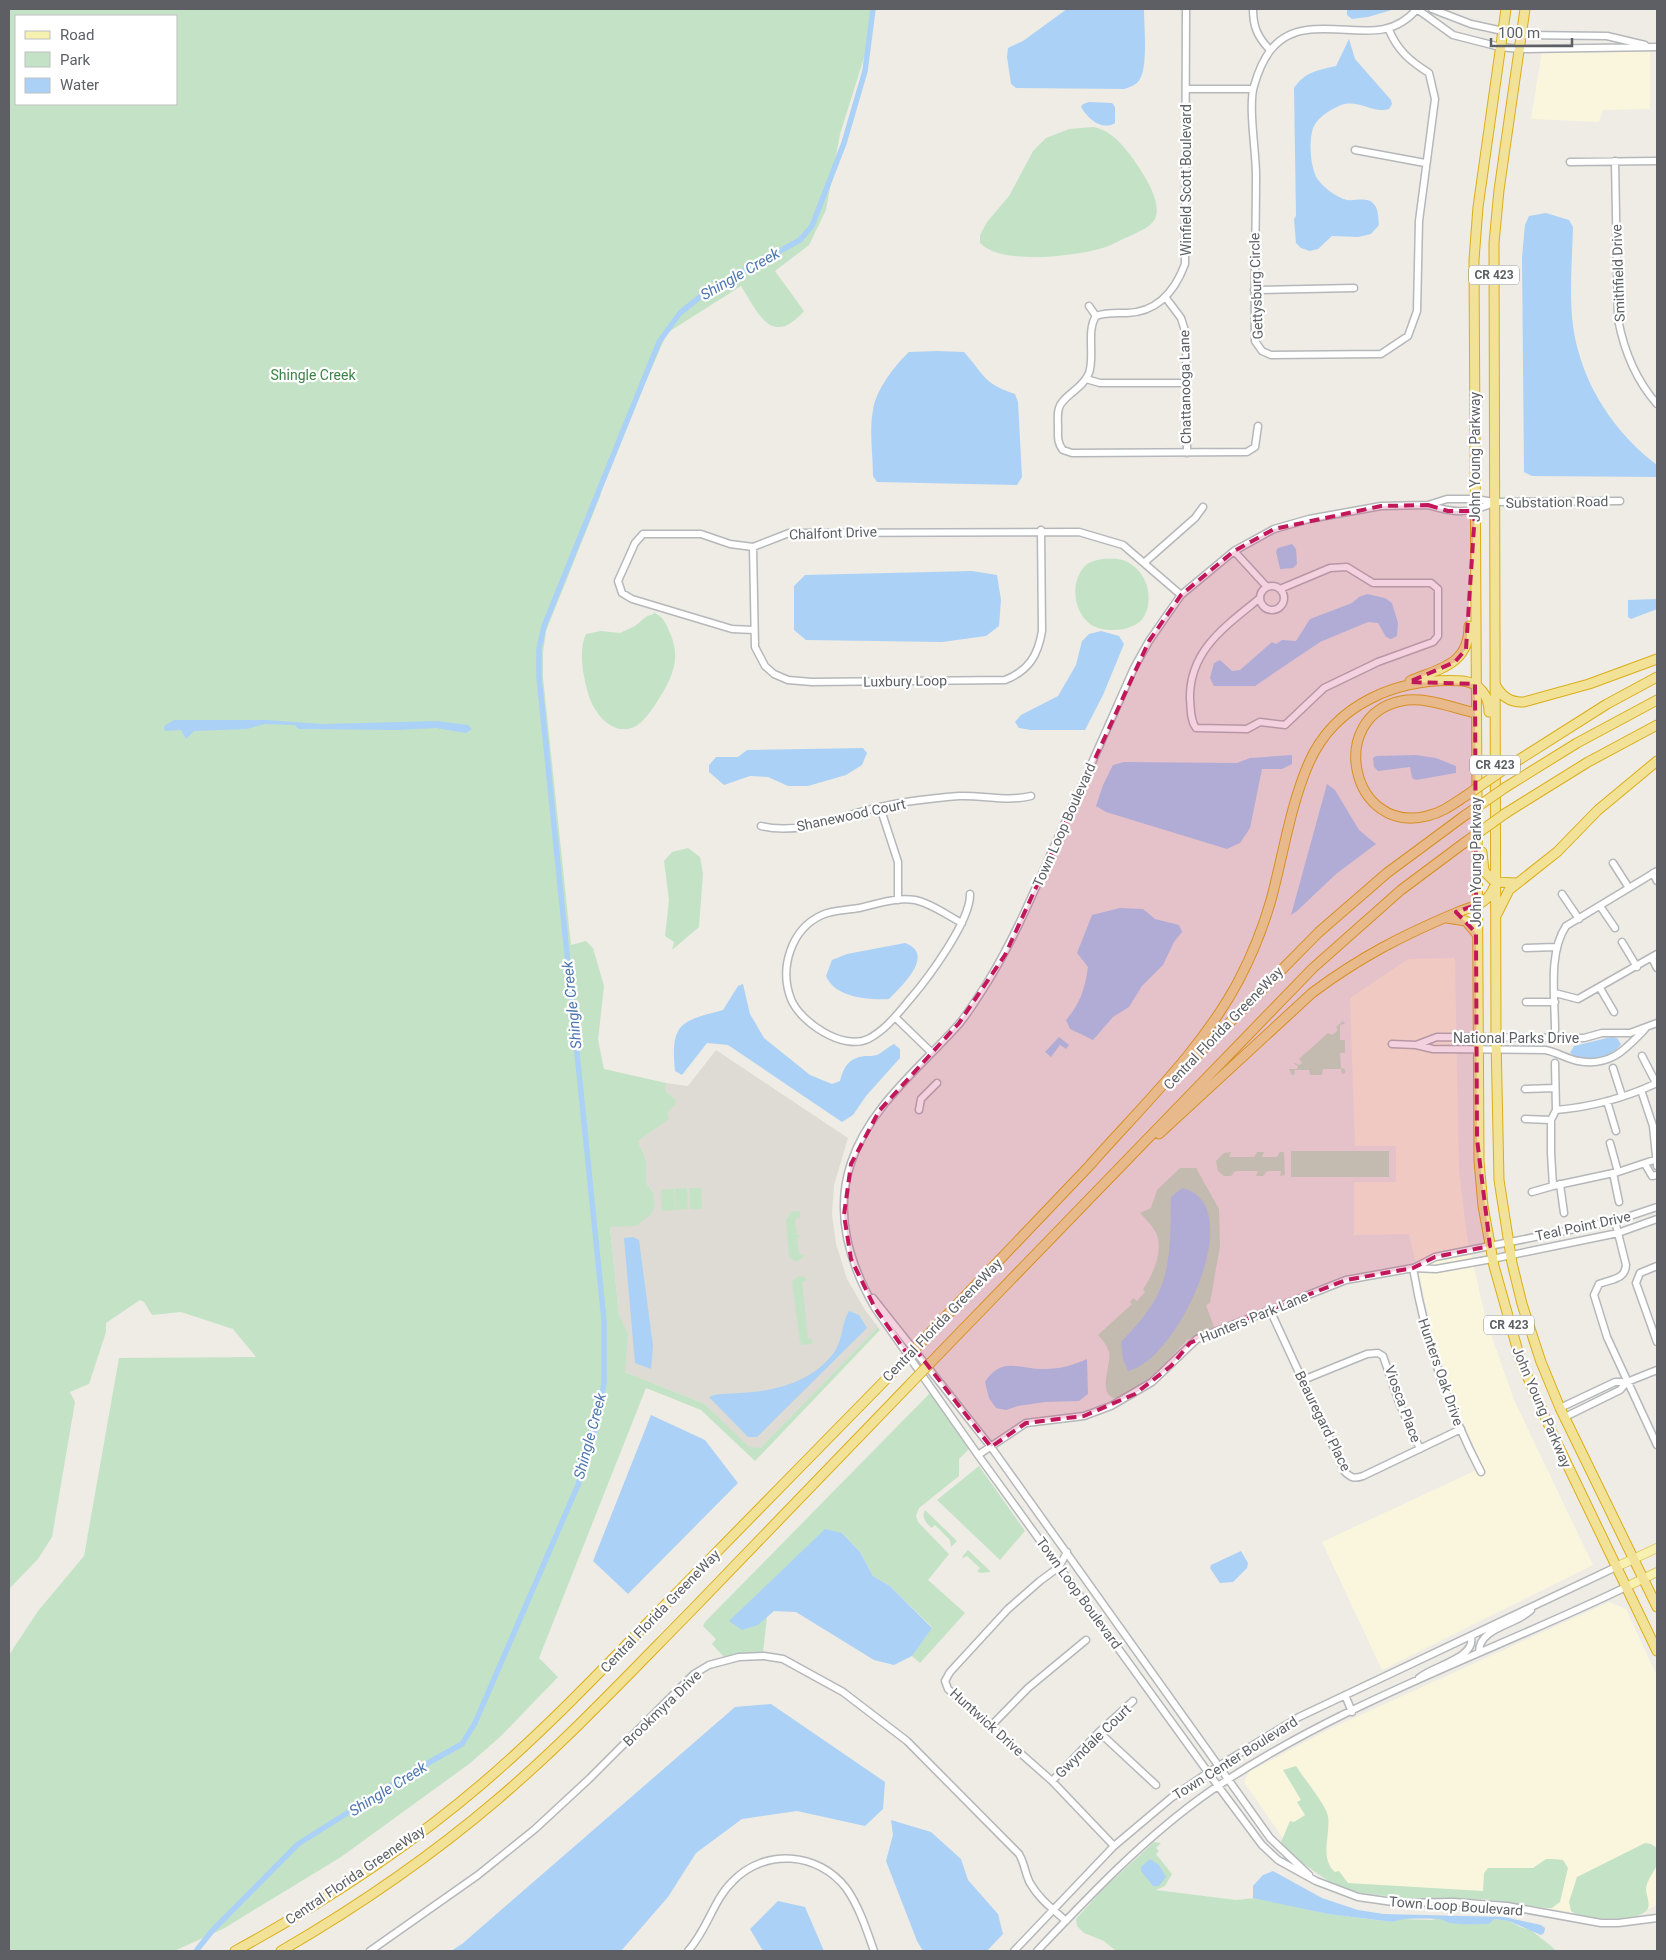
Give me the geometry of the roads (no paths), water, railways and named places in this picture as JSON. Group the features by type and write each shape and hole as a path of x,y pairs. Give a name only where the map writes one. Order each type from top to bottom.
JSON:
{"highway":[{"name":"John Young Parkway","path":"1506,9 1478,207 1474,260 1478,1161 1492,1259 1512,1335 1532,1390 1657,1651"},
{"name":"John Young Parkway","path":"1525,9 1499,190 1494,243 1497,1159 1510,1254 1531,1334 1560,1408 1657,1607"},
{"path":"1090,1165 1195,1046 1238,982 1254,949 1268,912 1303,777 1315,752 1335,725 1366,700 1455,662 1466,648 1469,637 1469,567 1475,541"},
{"path":"1495,684 1507,699 1524,702 1589,684 1657,659"},
{"path":"1476,713 1420,700 1393,703 1381,710 1360,734 1355,755 1357,776 1366,794 1376,804 1396,816 1418,818 1428,816 1447,808 1606,704 1657,677"},
{"path":"1398,686 1428,682 1460,681 1475,684 1486,696 1489,703 1489,828 1495,841"},
{"name":"Central Florida GreeneWay","path":"235,1951 316,1905 364,1873 437,1820 499,1769 598,1674 902,1362 1090,1165 1319,932 1402,861 1506,787 1577,743 1657,700"},
{"name":"Central Florida GreeneWay","path":"280,1951 328,1923 402,1873 459,1831 521,1779 621,1682 940,1354 1106,1180 1334,948 1401,890 1506,813 1588,762 1657,724"},
{"path":"1476,749 1481,768 1482,866 1495,882 1517,883"},
{"path":"1495,922 1504,896 1517,883 1557,852 1598,810 1657,761"},
{"path":"1106,1180 1312,993 1376,949 1486,900 1495,882"},
{"path":"1444,918 1454,917 1466,921 1476,933"}],"main road":[{"name":"Town Center Boulevard","path":"1616,1567 1657,1548"},
{"name":"Town Center Boulevard","path":"1626,1587 1657,1572"}],"street":[{"name":"Winfield Scott Boulevard","path":"1096,316 1141,311 1166,298 1180,278 1186,258 1186,9"},
{"path":"1253,9 1253,22 1258,37 1269,49 1285,38 1304,30 1331,28 1373,32 1389,30 1403,23 1417,9 1453,35 1500,47 1654,47"},
{"path":"1432,9 1447,16 1521,35 1607,36 1654,47"},
{"path":"1442,28 1447,16"},
{"name":"Gettysburg Circle","path":"1269,49 1253,89 1256,173 1255,341 1262,351 1270,355 1382,354 1408,336 1418,311 1419,220 1434,99 1432,83 1428,73 1407,59 1396,45 1389,30"},
{"path":"1186,89 1253,89"},
{"path":"1355,150 1425,163"},
{"name":"Smithfield Drive","path":"1615,161 1618,319 1623,343 1633,370 1657,404"},
{"path":"1570,162 1657,161"},
{"path":"1254,290 1354,288"},
{"name":"Chattanooga Lane","path":"1166,298 1184,325 1187,452"},
{"path":"1089,306 1096,316 1092,325 1091,363 1086,379 1058,408 1058,441 1063,450 1072,453 1252,451 1257,443 1258,426"},
{"path":"1086,379 1100,383 1186,382"},
{"name":"Town Loop Boulevard","path":"1494,502 1475,499 1447,499 1428,505 1381,506 1309,518 1274,529 1234,551 1181,595 1148,641 1134,668 1004,955 959,1023 931,1052 869,1125 858,1144 846,1180 844,1215 846,1236 862,1285 875,1308 978,1455 1218,1786 1262,1845 1278,1860 1316,1881 1358,1898 1400,1903 1453,1902 1507,1906 1601,1923 1618,1924 1657,1918"},
{"name":"Substation Road","path":"1494,502 1620,501"},
{"name":"Town Loop Boulevard","path":"1428,505 1448,511 1475,511 1494,502"},
{"path":"1145,562 1195,518 1202,507"},
{"name":"Chalfont Drive","path":"753,547 789,532 1040,530 1079,532 1102,537 1123,545 1181,595"},
{"name":"Luxbury Loop","path":"753,547 755,646 765,666 774,674 788,680 1005,680 1024,669 1034,659 1039,647 1042,631 1040,530"},
{"path":"753,547 730,544 701,534 643,534 635,543 618,581 622,593 632,599 732,628 754,630"},
{"path":"1234,551 1267,587"},
{"path":"1260,598 1265,608 1277,609 1284,600 1280,589 1274,586 1267,587 1262,591 1260,598 1228,622 1200,656 1192,675 1190,689 1192,723 1196,728 1247,729 1260,722 1285,725 1324,688 1378,662 1433,642 1438,636 1438,589 1431,583 1373,583 1347,567 1330,568 1280,589"},
{"name":"Shanewood Court","path":"761,826 771,828 810,825 842,819 880,807 960,796 1016,800 1031,796"},
{"path":"880,807 898,862 898,900"},
{"path":"1613,863 1629,888"},
{"path":"1555,1030 1556,947 1558,938 1566,926 1655,872 1657,881"},
{"path":"962,924 915,900 898,900 821,915 800,931 789,950 786,976 791,1000 803,1016 830,1038 849,1042 866,1040 895,1017 923,983 962,924 970,902 970,894"},
{"path":"1562,894 1579,919"},
{"path":"1600,906 1615,928"},
{"path":"1622,942 1637,967"},
{"path":"1526,948 1556,947"},
{"path":"1555,993 1578,999 1654,956 1657,968"},
{"path":"1600,988 1614,1012"},
{"path":"1526,1002 1555,1002"},
{"path":"895,1017 931,1052"},
{"name":"National Parks Drive","path":"1392,1044 1416,1045 1433,1049 1558,1052 1576,1061 1602,1061 1621,1054 1646,1029 1657,1022"},
{"name":"National Parks Drive","path":"1416,1045 1437,1037 1560,1040 1584,1038 1602,1033 1630,1033 1646,1029"},
{"path":"1558,1052 1560,1040"},
{"path":"1556,1110 1582,1108 1641,1090 1657,1083 1642,1056"},
{"path":"1555,1063 1556,1110 1551,1120 1557,1185 1564,1213"},
{"path":"1613,1068 1622,1096"},
{"path":"919,1110 921,1099 937,1083"},
{"path":"1525,1089 1555,1088"},
{"path":"1532,1192 1657,1162 1653,1126 1641,1090"},
{"path":"1607,1101 1616,1130"},
{"path":"1525,1119 1551,1120"},
{"path":"1610,1143 1619,1202"},
{"path":"1644,1164 1652,1176 1657,1175"},
{"name":"Teal Point Drive","path":"1508,1242 1615,1221 1657,1207"},
{"name":"Teal Point Drive","path":"1510,1254 1618,1233 1657,1220"},
{"path":"1615,1221 1626,1271 1619,1278 1599,1284 1594,1295 1607,1337 1657,1445"},
{"name":"Hunters Park Lane","path":"1413,1268 1435,1257 1508,1242"},
{"name":"Hunters Park Lane","path":"978,1455 1026,1422 1084,1416 1111,1406 1152,1382 1197,1339 1346,1280 1413,1268 1436,1269 1510,1254"},
{"path":"1657,1266 1640,1273 1636,1283 1657,1339"},
{"name":"Hunters Oak Drive","path":"1413,1268 1427,1334 1461,1429 1481,1472"},
{"name":"Town Loop Boulevard","path":"862,1285 897,1326 991,1447 1220,1765 1270,1838 1316,1881"},
{"name":"Beauregard Place","path":"1270,1310 1345,1472 1349,1476 1354,1478 1363,1476 1461,1429"},
{"name":"Viosca Place","path":"1303,1380 1373,1353 1384,1356 1400,1405 1420,1449"},
{"path":"1560,1408 1615,1382 1627,1382 1657,1370"},
{"path":"1565,1417 1620,1390 1627,1382"},
{"name":"Huntwick Drive","path":"1067,1552 1059,1567 1008,1609 950,1672 945,1681 948,1689 1052,1781 1114,1846"},
{"name":"Town Center Boulevard","path":"1014,1951 1114,1846 1171,1798 1209,1772 1299,1718 1616,1567"},
{"name":"Town Center Boulevard","path":"1037,1951 1136,1852 1190,1806 1229,1779 1294,1740 1412,1683 1626,1587"},
{"name":"Town Center Boulevard","path":"1480,1652 1483,1639 1490,1633 1525,1616 1534,1607"},
{"name":"Town Center Boulevard","path":"1412,1683 1425,1672 1470,1649 1473,1643 1471,1637"},
{"path":"990,1727 1028,1688 1086,1640"},
{"name":"Brookmyra Drive","path":"370,1951 478,1875 535,1829 590,1779 694,1674 708,1665 739,1657 764,1656 783,1659 811,1672 843,1692 907,1741 1019,1854 1025,1863 1029,1881 1033,1888 1066,1921"},
{"path":"1345,1695 1352,1712"},
{"name":"Gwyndale Court","path":"1052,1781 1099,1732 1134,1701"},
{"path":"1099,1732 1156,1785"},
{"path":"699,1951 690,1949 711,1919 720,1897 733,1880 754,1864 780,1857 806,1860 826,1868 847,1889 874,1951"}],"water":[{"path":"1067,9 1144,9 1144,64 1137,83 1124,89 1016,88 1011,84 1007,57 1008,48 1023,41"},
{"path":"1347,9 1395,9 1368,17 1352,19 1347,15"},
{"path":"1349,39 1355,59 1391,100 1392,104 1389,109 1377,110 1348,104 1341,105 1326,113 1316,122 1312,131 1312,162 1319,181 1332,193 1347,200 1364,200 1373,203 1377,211 1379,225 1371,234 1358,237 1332,236 1318,249 1310,251 1301,248 1296,243 1294,219 1296,216 1294,88 1307,75 1318,70 1336,66"},
{"path":"1089,102 1112,103 1115,107 1115,123 1105,126 1100,125 1087,116 1081,107"},
{"path":"1546,213 1569,220 1573,227 1572,320 1583,367 1608,414 1631,442 1657,465 1657,477 1532,476 1524,472 1522,257 1525,225 1529,216"},
{"path":"909,352 964,352 990,382 1015,394 1018,402 1022,477 1017,485 877,482 873,476 872,418 878,394 897,364"},
{"path":"1292,544 1296,549 1297,564 1293,568 1280,569 1276,551 1278,548"},
{"path":"972,571 997,575 1001,600 999,626 986,636 942,642 806,640 794,630 794,586 805,575"},
{"path":"1367,594 1385,598 1392,603 1398,623 1397,636 1391,639 1386,637 1378,623 1368,622 1320,642 1255,686 1214,686 1210,678 1214,663 1220,660 1232,671 1240,670 1272,642 1276,644 1282,640 1296,641 1310,619 1352,603 1359,597"},
{"path":"1657,599 1657,609 1631,619 1628,617 1628,600"},
{"path":"1101,631 1119,636 1124,644 1103,695 1085,730 1031,730 1019,728 1015,722 1021,715 1058,696 1076,665 1082,641 1089,634"},
{"path":"174,720 267,720 323,724 437,721 468,725 472,729 466,733 436,728 399,730 298,729 295,725 265,724 247,729 194,731 186,739 181,730 165,731 164,726"},
{"path":"863,748 867,753 862,765 846,775 808,786 788,786 768,777 750,776 724,785 709,772 709,765 716,757 738,757 747,750"},
{"path":"1292,755 1292,764 1282,769 1262,769 1250,828 1240,843 1227,849 1106,812 1096,806 1103,785 1113,765 1124,762 1237,763 1250,758"},
{"path":"1416,755 1436,758 1456,766 1456,773 1416,780 1412,778 1410,767 1378,771 1374,767 1373,758 1376,756"},
{"path":"1327,784 1335,790 1359,830 1376,844 1336,874 1291,915"},
{"path":"1120,908 1143,909 1155,919 1179,925 1182,932 1174,942 1163,965 1142,986 1129,1007 1113,1017 1093,1040 1070,1029 1066,1020 1078,1002 1087,975 1088,967 1077,953 1092,915"},
{"path":"905,943 914,948 917,962 908,978 889,999 853,996 837,989 826,976 832,960 847,954"},
{"path":"743,984 750,1014 764,1038 810,1075 832,1084 840,1081 845,1067 851,1061 859,1057 877,1055 894,1044 900,1049 900,1058 866,1096 853,1115 842,1122 728,1045 707,1043 682,1075 675,1071 675,1042 677,1033 682,1026 698,1017 723,1010 738,986"},
{"path":"1059,1037 1069,1045 1066,1049 1060,1045 1051,1057 1045,1052"},
{"path":"1611,1037 1617,1038 1621,1044 1617,1049 1605,1056 1590,1059 1570,1053 1574,1046"},
{"path":"1182,1188 1202,1200 1210,1222 1208,1250 1200,1281 1185,1313 1167,1340 1148,1361 1128,1371 1123,1359 1121,1342 1144,1316 1158,1294 1167,1267 1169,1253 1171,1197"},
{"path":"633,1237 639,1240 653,1346 651,1369 635,1363 624,1238"},
{"path":"849,1311 859,1315 867,1328 757,1437 748,1437 709,1397 720,1394 766,1390 803,1379 824,1364 833,1354"},
{"path":"1087,1359 1088,1394 1079,1401 1045,1402 1018,1406 1006,1410 996,1408 989,1398 985,1382 991,1374 1005,1366 1045,1369 1072,1365"},
{"path":"651,1415 705,1440 738,1483 628,1594 593,1561"},
{"path":"825,1529 842,1533 860,1552 873,1576 890,1586 932,1628 912,1656 894,1665 874,1660 796,1612 774,1611 758,1625 742,1630 729,1621"},
{"path":"1241,1551 1248,1563 1247,1568 1233,1582 1220,1583 1210,1568 1211,1565"},
{"path":"771,1704 885,1782 883,1809 865,1826 797,1811 742,1819 696,1853 668,1897 621,1951 451,1951 462,1944 735,1707"},
{"path":"891,1820 931,1832 961,1859 968,1880 998,1914 1003,1934 987,1951 923,1951 917,1941 886,1861 893,1835"},
{"path":"1150,1859 1159,1865 1166,1877 1159,1886 1153,1886 1141,1871 1141,1867"},
{"path":"1273,1871 1322,1898 1358,1910 1384,1914 1504,1917 1541,1925 1545,1928 1544,1933 1541,1935 1509,1921 1494,1919 1489,1924 1455,1924 1440,1919 1404,1919 1393,1922 1328,1914 1253,1898 1253,1886 1263,1875"},
{"path":"778,1901 805,1907 824,1951 763,1951 750,1929"}],"waterway":[{"name":"Shingle Creek","path":"196,1951 212,1931 298,1844 419,1768 462,1744 475,1723 578,1485 597,1422 604,1383 604,1320 539,677 539,649 544,626 659,342 680,313 706,292 800,240 812,226 844,143 865,71 873,9"}]}
